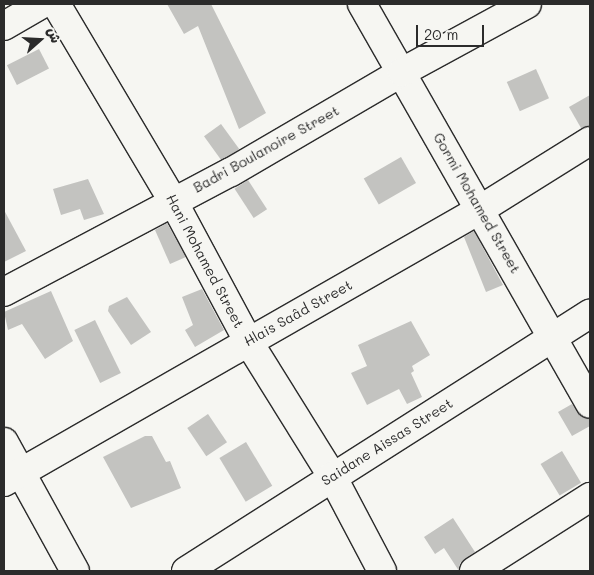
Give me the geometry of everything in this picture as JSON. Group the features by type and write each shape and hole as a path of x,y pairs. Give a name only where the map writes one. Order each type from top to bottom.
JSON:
{"street":[{"path":"4,26 42,4"},
{"name":"Hani Mohamed Street","path":"56,4 173,201 248,342 332,476 382,571"},
{"name":"Gormi Mohamed Street","path":"362,4 590,403"},
{"name":"Badri Boulanoire Street","path":"4,292 231,172 402,72 527,4"},
{"name":"Hlais Saâd Street","path":"12,477 481,210 590,141"},
{"name":"Saidane Aissas Street","path":"186,571 332,476 590,314"},
{"path":"4,442 12,477 75,571"},
{"path":"474,571 590,497"}],"building":[{"path":"167,4 211,4 266,113 239,129 198,26 184,34"},
{"path":"39,49 49,69 17,85 7,65"},
{"path":"536,69 549,98 520,111 507,82"},
{"path":"590,95 590,126 581,128 569,107"},
{"path":"221,124 239,149 222,161 204,136"},
{"path":"401,157 416,183 379,204 364,179"},
{"path":"88,179 104,214 84,220 80,209 61,215 53,189"},
{"path":"248,180 267,209 254,218 235,189"},
{"path":"4,210 26,251 4,262"},
{"path":"167,223 186,257 170,264 155,230"},
{"path":"474,231 503,285 486,292 464,237"},
{"path":"202,289 224,330 195,347 185,330 193,325 182,297"},
{"path":"51,291 73,341 45,359 22,324 8,330 4,312"},
{"path":"127,297 151,332 131,345 108,311 109,306"},
{"path":"95,320 121,373 100,383 74,330"},
{"path":"411,321 430,355 412,366 414,371 411,373 422,397 407,404 399,389 367,405 351,373 367,366 358,345"},
{"path":"572,404 582,416 590,419 590,426 572,436 558,412"},
{"path":"208,414 227,442 206,456 187,428"},
{"path":"145,436 152,436 166,462 170,461 181,488 131,508 103,457"},
{"path":"246,442 272,486 246,502 219,458"},
{"path":"562,451 581,483 560,496 541,464"},
{"path":"453,518 475,552 460,563 459,571 444,548 435,554 424,537"}]}
